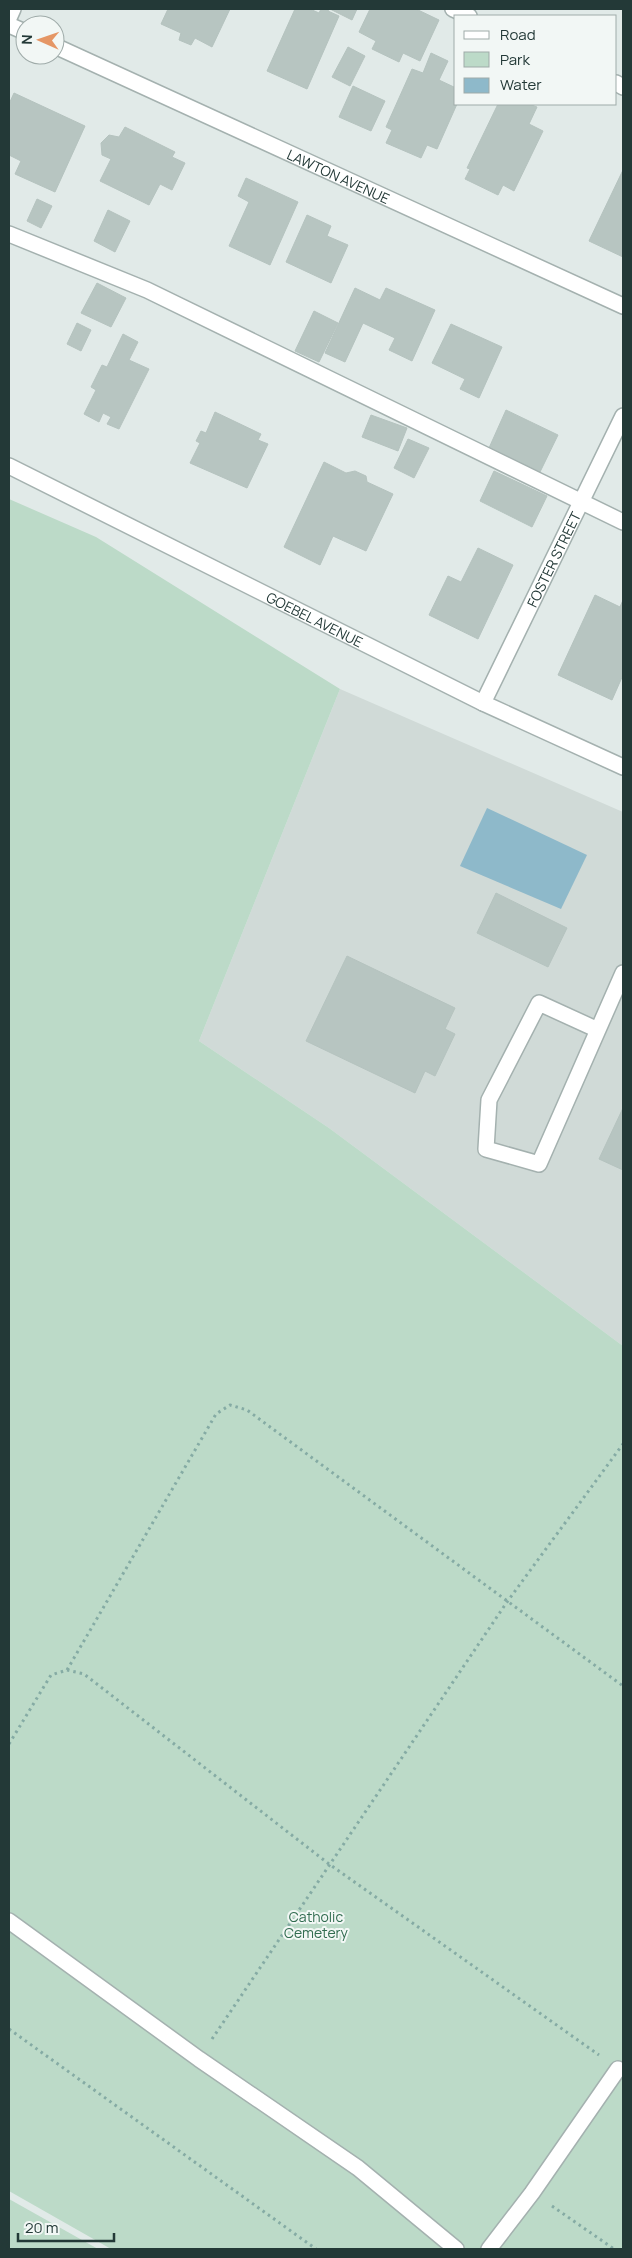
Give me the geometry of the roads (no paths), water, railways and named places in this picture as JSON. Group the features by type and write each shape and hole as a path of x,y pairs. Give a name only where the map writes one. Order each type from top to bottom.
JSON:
{"street":[{"path":"9,18 13,9"},
{"path":"453,9 467,15"},
{"name":"LAWTON AVENUE","path":"65,51 623,306"},
{"path":"9,234 146,290 623,522"},
{"name":"FOSTER STREET","path":"483,703 623,416"},
{"name":"GOEBEL AVENUE","path":"9,466 483,703 623,767"},
{"path":"598,1030 539,1004 489,1100 486,1149 539,1164 598,1030 623,973"},
{"path":"9,1920 200,2059 358,2168 456,2249"},
{"path":"489,2249 532,2193 618,2069"}],"water":[{"path":"487,808 587,855 561,909 460,866"}],"park label":[{"name":"Catholic Cemetery","path":"316,1924"}]}
